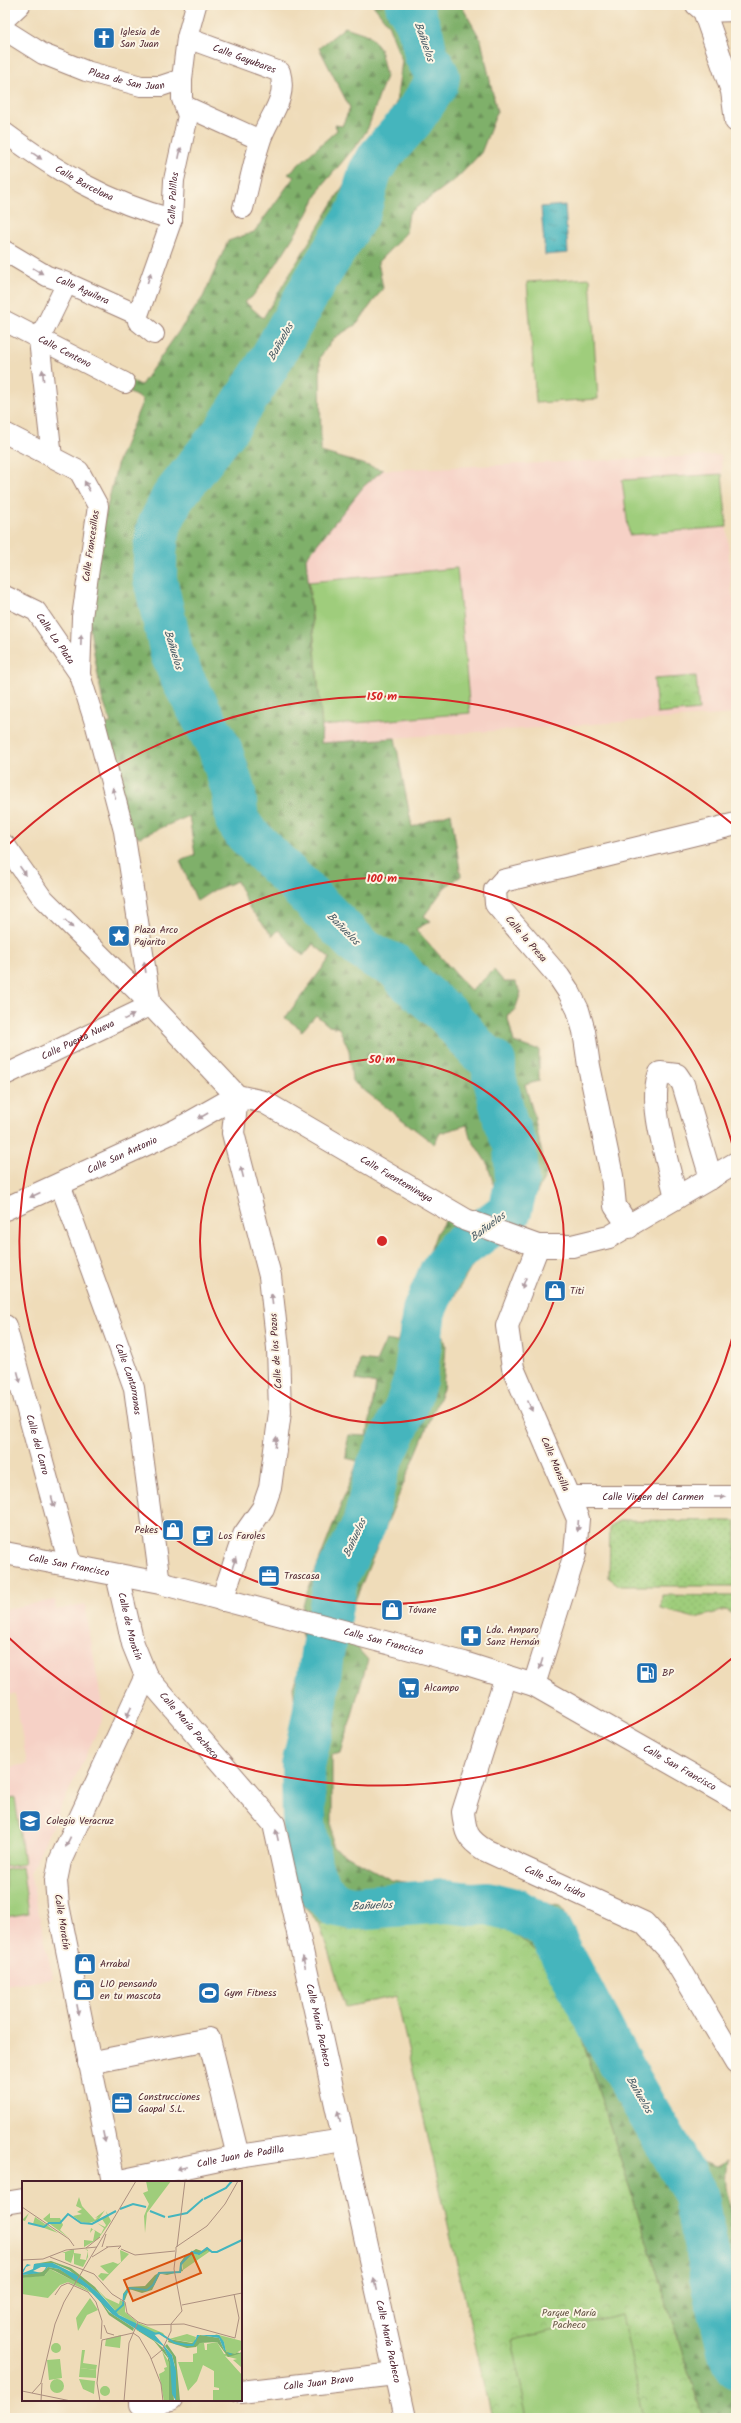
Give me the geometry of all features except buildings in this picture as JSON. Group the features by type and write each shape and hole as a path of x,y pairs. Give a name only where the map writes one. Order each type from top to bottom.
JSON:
{"street":[{"path":"5,19 20,5"},
{"path":"182,80 187,38 196,5"},
{"path":"736,10 702,7 732,91 736,121"},
{"name":"Plaza de San Juan","path":"5,30 43,54 93,73 141,86 161,86 182,80"},
{"name":"Calle Gayubares","path":"187,38 280,72 284,86 274,116 260,140 243,208"},
{"name":"Calle Palillos","path":"138,315 172,219 174,180 188,116 182,99 182,80"},
{"path":"185,106 260,140"},
{"name":"Calle Barcelona","path":"5,133 83,185 137,210 172,219"},
{"name":"Calle Aguilera","path":"5,250 46,276 67,282 138,315 138,321 154,334"},
{"path":"52,457 39,340 67,282"},
{"name":"Calle Centeno","path":"5,321 39,340 125,383"},
{"name":"Calle Francesillas","path":"5,433 79,471 98,506 82,617 80,675 96,726 124,831 151,1006"},
{"name":"Calle La Plata","path":"5,596 36,611 80,675"},
{"name":"Calle la Presa","path":"629,1227 615,1206 612,1176 589,1066 584,1031 578,1010 559,977 496,904 495,890 503,881 736,824"},
{"path":"5,845 41,896 151,1006 237,1096"},
{"name":"Calle Puerta Nueva","path":"5,1075 151,1006"},
{"path":"676,1198 655,1104 655,1084 660,1072 677,1075 683,1084 711,1178"},
{"name":"Calle Fuenteminaya","path":"237,1096 264,1102 466,1220 538,1246 572,1246 609,1237 629,1227 736,1163"},
{"name":"Calle San Antonio","path":"5,1209 177,1130 237,1096"},
{"name":"Calle de los Pozos","path":"222,1600 244,1535 263,1508 270,1488 280,1412 278,1348 270,1276 233,1133 237,1096"},
{"name":"Calle Cantarranas","path":"60,1184 134,1388 160,1584"},
{"name":"Calle Mansilla","path":"534,1686 575,1554 578,1519 513,1368 507,1326 538,1246"},
{"name":"Calle del Carro","path":"5,1326 70,1564"},
{"name":"Calle Virgen del Carmen","path":"569,1497 736,1497"},
{"name":"Calle San Francisco","path":"5,1553 70,1564 160,1584 316,1626 383,1642 506,1676 534,1686 736,1800"},
{"name":"Calle de Moratín","path":"117,1575 133,1644 146,1676"},
{"name":"Calle Moratín","path":"114,2181 58,1905 56,1881 60,1861 146,1676"},
{"name":"Calle María Pacheco","path":"146,1676 274,1824 405,2418"},
{"name":"Calle San Isidro","path":"506,1676 463,1812 464,1828 473,1842 485,1850 644,1923 669,1950 736,2062"},
{"path":"89,2063 209,2039 238,2156"},
{"name":"Calle Juan de Padilla","path":"119,2181 238,2156 344,2140"},
{"path":"5,2203 22,2200"},
{"name":"Calle Juan Bravo","path":"242,2392 395,2374"},
{"path":"141,2407 167,2401"}],"shaded area":[{"path":"721,455 732,594 736,606 736,714 321,743 322,726 306,558 364,486 383,470"},
{"name":"Colegio Veracruz","path":"55,1600 56,1610 85,1605 104,1717 30,1873 53,1978 5,1985 5,1768 27,1764 15,1694 5,1695 5,1609"}],"green space":[{"path":"373,5 461,5 481,40 497,112 481,153 457,178 409,213 406,233 378,262 383,288 357,324 334,338 320,357 321,452 383,470 364,486 306,558 322,726 321,743 395,738 412,827 451,813 461,876 445,887 424,916 431,921 416,929 471,991 494,970 504,982 515,982 521,992 515,1010 507,1015 514,1042 530,1048 539,1049 539,1081 525,1085 534,1115 546,1174 525,1216 499,1203 488,1165 470,1137 467,1125 440,1133 434,1144 352,1081 349,1050 339,1028 329,1026 316,1015 301,1032 301,1029 285,1018 330,958 313,944 303,956 278,930 273,936 250,909 237,881 214,890 197,901 180,861 195,855 189,816 140,837 124,831 96,726 111,723 102,698 87,613 104,520 118,461 143,400 123,389 126,379 141,385 203,297 228,241 254,232 294,177 288,174 337,130 335,125 342,126 350,108 319,48 345,27 369,35 380,49 386,76 368,128 360,141 321,187 307,215 277,263 252,297 245,302 263,318 348,178 369,150 396,103 402,61 388,24"},
{"path":"590,278 598,399 536,403 527,282"},
{"path":"722,474 727,527 629,535 622,480"},
{"path":"457,568 470,713 322,726 309,582"},
{"path":"696,676 699,710 657,714 654,679"},
{"path":"452,1211 487,1227 484,1246 439,1322 446,1345 443,1389 351,1610 344,1633 368,1660 341,1753 332,1755 332,1847 391,1880 561,1906 596,1974 607,2003 693,2159 716,2167 727,2161 727,2193 736,2224 736,2418 703,2418 561,1973 490,1913 319,1923 288,1890 285,1797 299,1734 293,1687 306,1654 299,1621 306,1595 358,1461 346,1458 348,1435 367,1436 376,1384 356,1380 360,1360 376,1362 386,1340 397,1342 437,1232"},
{"path":"619,1520 736,1521 736,1586 620,1586 609,1578 610,1527"},
{"path":"662,1595 736,1596 736,1617 726,1610 695,1618 661,1609"},
{"path":"15,1797 24,1864 5,1867 5,1799"},
{"path":"22,1867 29,1913 5,1917 5,1870"},
{"name":"Parque María Pacheco","path":"490,1913 561,1973 703,2418 492,2418 396,1996 346,2007 319,1923"},
{"path":"622,2315 644,2418 528,2418 511,2340"}],"water":[{"path":"565,205 568,253 545,255 541,207"}],"waterway":[{"name":"Bañuelos","path":"407,5 416,20 422,36 426,55 438,76 437,83 411,121 379,157 370,172 359,211 315,281 266,368 225,431 173,497 158,528 155,553 155,579 172,654 183,680 220,749 234,793 237,820 245,832 360,947 379,959 395,965 408,981 447,1014 478,1050 494,1062 494,1076 506,1124 515,1145 517,1181 510,1211 457,1250 440,1274 424,1311 415,1380 406,1408 378,1467 364,1525 337,1575 322,1653 314,1716 303,1766 304,1822 310,1865 319,1890 337,1905 353,1908 446,1901 472,1904 487,1903 515,1910 549,1929 612,2049 695,2193 712,2277 730,2354 736,2368"}],"place":[{"name":"Iglesia de San Juan","path":"104,38"},
{"name":"Plaza Arco Pajarito","path":"119,936"},
{"name":"Titi","path":"555,1291"},
{"name":"Pekes","path":"173,1530"},
{"name":"Los Faroles","path":"203,1536"},
{"name":"Trascasa","path":"269,1576"},
{"name":"Tóvane","path":"392,1610"},
{"name":"Lda. Amparo Sanz Hernán","path":"471,1636"},
{"name":"BP","path":"647,1673"},
{"name":"Alcampo","path":"409,1688"},
{"name":"Colegio Veracruz","path":"30,1821"},
{"name":"Arrabal","path":"85,1964"},
{"name":"LIO pensando en tu mascota","path":"84,1990"},
{"name":"Gym Fitness","path":"209,1993"},
{"name":"Construcciones Gaopal S.L.","path":"122,2103"}]}
